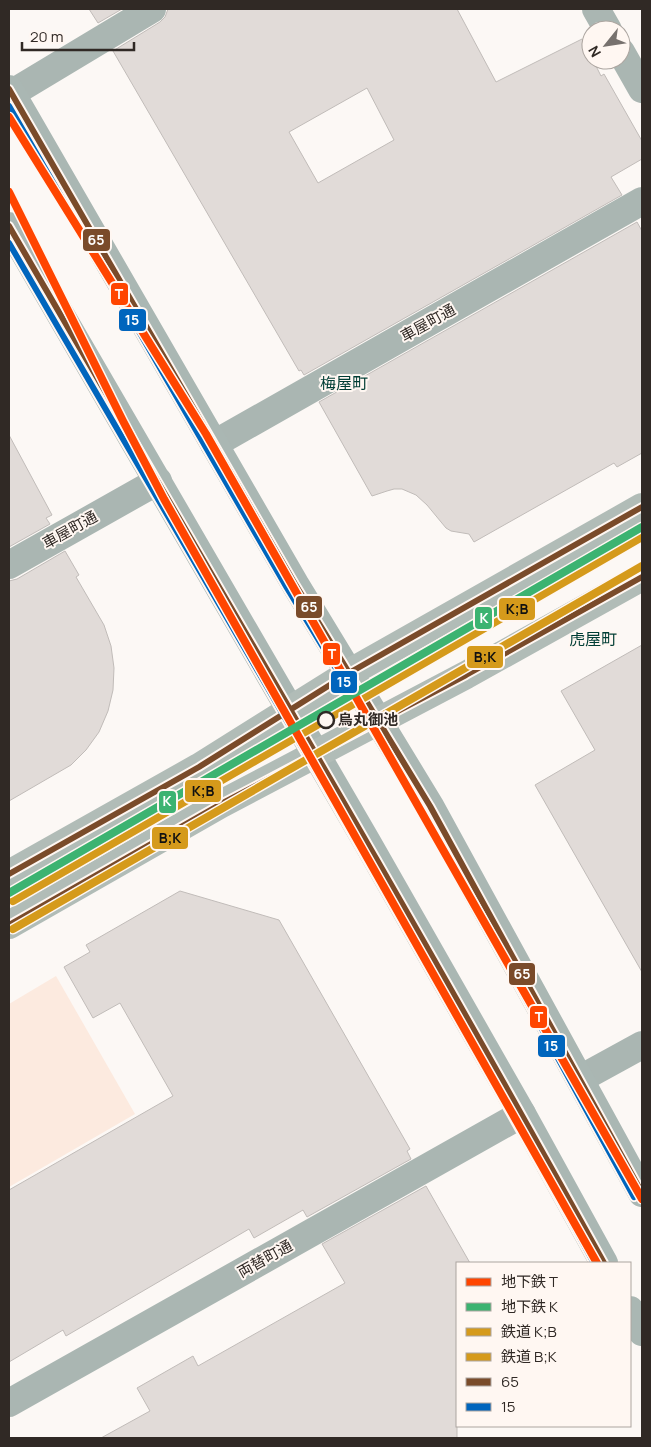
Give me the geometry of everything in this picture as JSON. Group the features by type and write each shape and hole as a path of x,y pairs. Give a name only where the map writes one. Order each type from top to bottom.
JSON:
{"highway":[{"path":"9,874 200,767 349,673 642,507"},
{"path":"9,925 221,804 466,675 642,577"}],"main road":[{"path":"10,93 295,584 430,806 642,1193"},
{"path":"9,226 291,710 522,1114 603,1262"},
{"path":"631,1312 642,1332"}],"street":[{"path":"10,93 152,9"},
{"path":"596,9 602,20"},
{"path":"631,70 642,89"},
{"name":"車屋町通","path":"214,444 642,201"},
{"name":"車屋町通","path":"9,565 158,481"},
{"path":"580,1079 642,1046"},
{"name":"両替町通","path":"9,1403 522,1114"}],"shaded area":[{"path":"56,976 135,1114 9,1187 9,1004"}],"building":[{"path":"89,9 122,9 98,23"},
{"path":"168,9 457,9 496,82 581,40 581,70 598,70 601,76 604,74 642,141 642,159 611,177 622,195 304,375 301,370 299,371 113,51 165,17","holes":["367,88 394,140 318,183 289,132"]},
{"path":"637,222 642,231 642,453 617,467 614,463 474,542 469,534 451,531 446,528 416,495 402,489 394,489 372,496 319,402"},
{"path":"9,435 52,515 46,518 50,524 9,547"},
{"path":"65,551 79,575 76,577 104,625 111,646 114,668 113,690 108,711 99,732 86,750 71,765 9,801 9,581 17,579"},
{"path":"642,645 642,972 535,785 595,750 561,691"},
{"path":"180,891 279,920 410,1149 407,1151 411,1159 307,1217 303,1210 254,1238 249,1229 66,1336 63,1330 9,1362 9,1190 173,1096 120,1003 93,1018 64,967 90,952 86,945"},
{"path":"426,1186 469,1262 456,1262 457,1438 101,1438 150,1411 137,1388 193,1356 198,1366 345,1283 322,1244"}],"metro line":[{"name":"T","path":"9,117 206,434 642,1199"},
{"name":"T","path":"9,192 164,499 596,1262"},
{"name":"K","path":"9,893 642,527"}],"rail line":[{"name":"K;B","path":"13,901 642,537"},
{"name":"B;K","path":"13,929 642,566"}],"transit line":[{"name":"65","path":"9,89 295,584 430,806 642,1193"},
{"name":"15","path":"9,106 287,588 422,810 634,1197"},
{"name":"65","path":"9,226 384,872 603,1262"},
{"name":"15","path":"9,243 378,879 593,1262"},
{"name":"65","path":"9,874 199,767 349,673 642,507"},
{"name":"65","path":"9,925 221,804 466,675 642,577"}],"place":[{"name":"烏丸御池","path":"326,720"}],"district":[{"name":"梅屋町","path":"344,383"},
{"name":"虎屋町","path":"593,639"}]}
